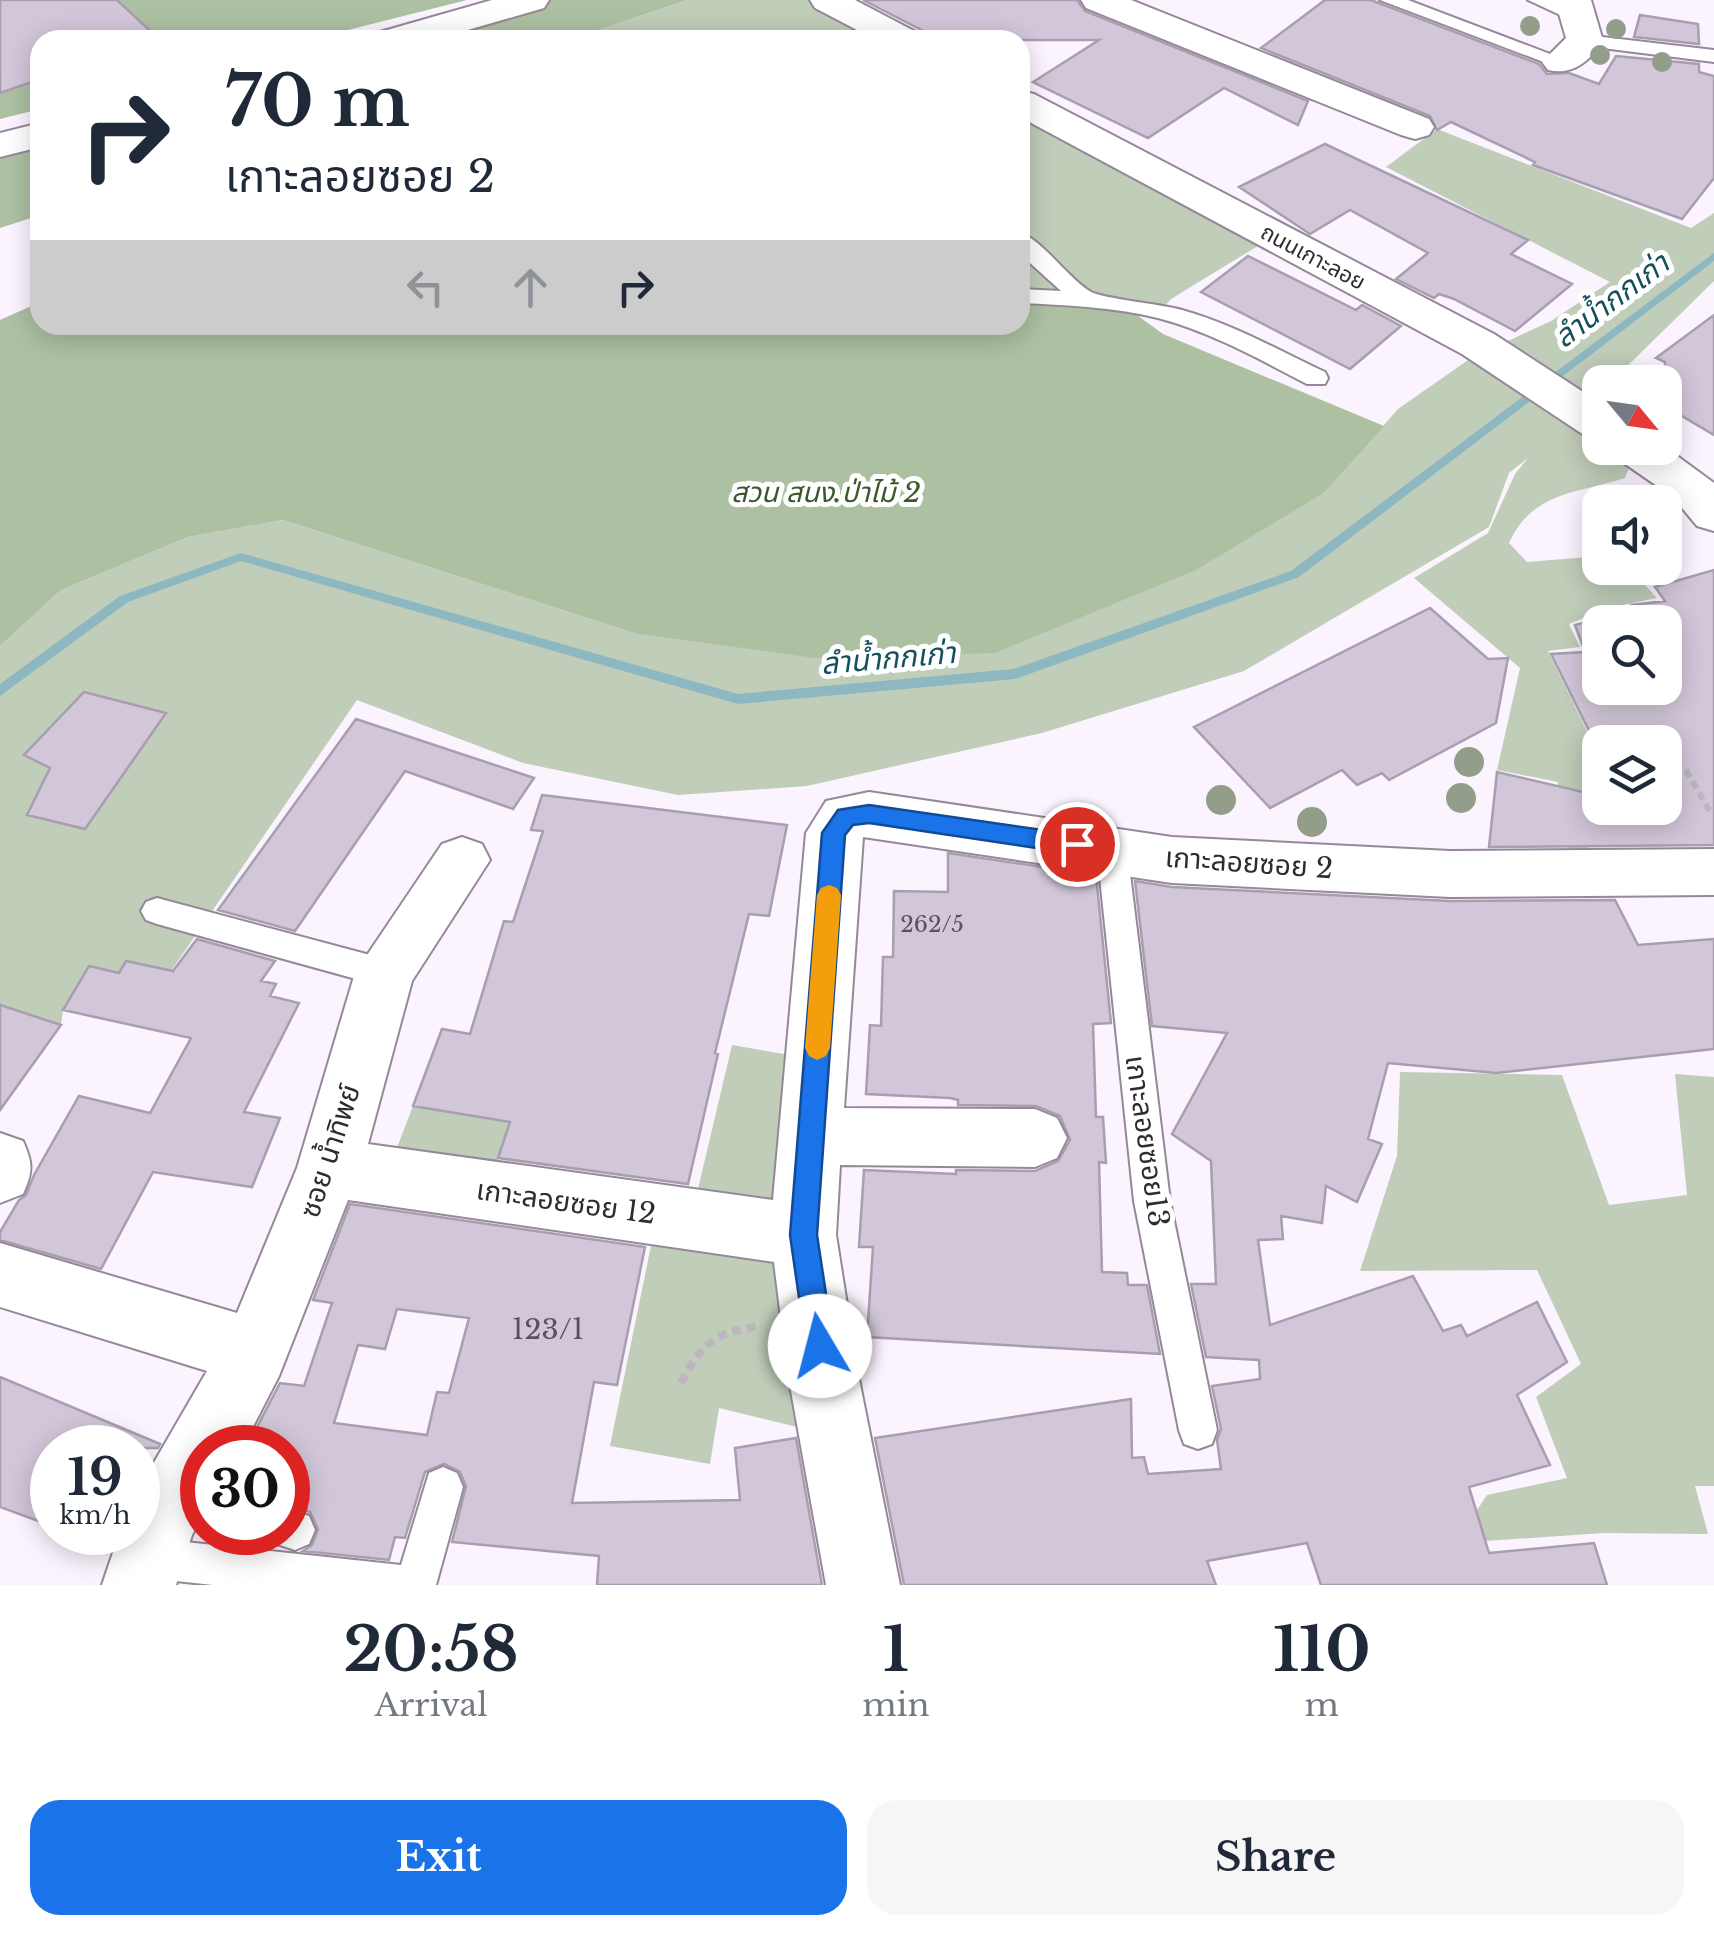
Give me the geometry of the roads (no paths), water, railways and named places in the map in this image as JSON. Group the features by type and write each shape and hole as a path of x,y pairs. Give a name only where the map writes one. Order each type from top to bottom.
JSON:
{"street":[{"path":"428,30 531,0"},
{"path":"828,0 884,30"},
{"path":"1100,0 1415,127"},
{"name":"ถนนเกาะลอย","path":"1030,107 1478,344 1582,413"},
{"path":"0,146 30,138"},
{"name":"ถนนเกาะลอย","path":"1665,465 1706,490"},
{"name":"เกาะลอยซอย 2","path":"863,1585 804,1235 834,833 846,817 869,814 1172,860 1450,874 1714,872"},
{"name":"ซอย น้ำทิพย์","path":"215,1425 255,1352 329,1168 385,973 462,860"},
{"path":"811,1136 1034,1138"},
{"path":"0,1162 0,1174"},
{"name":"เกาะลอยซอย 12","path":"329,1168 804,1235"},
{"path":"0,1275 255,1352"},
{"name":"ซอย น้ำทิพย์","path":"163,1546 180,1504"}],"lane":[{"path":"1390,0 1714,56"},
{"path":"1538,0 1574,30"},
{"path":"1030,251 1086,299"},
{"path":"1030,296 1086,299 1176,317 1226,334 1316,378"},
{"name":"เกาะลอยซอย13","path":"1112,849 1152,1201 1198,1430"},
{"path":"156,911 385,973"},
{"path":"416,1585 443,1487"},
{"path":"163,1546 401,1585"}],"waterway":[{"name":"ลำน้ำกกเก่า","path":"0,691 124,599 241,557 738,699 1015,674 1295,574 1714,256"}],"park label":[{"name":"สวน สนง.ป่าไม้ 2","path":"826,492"}]}
